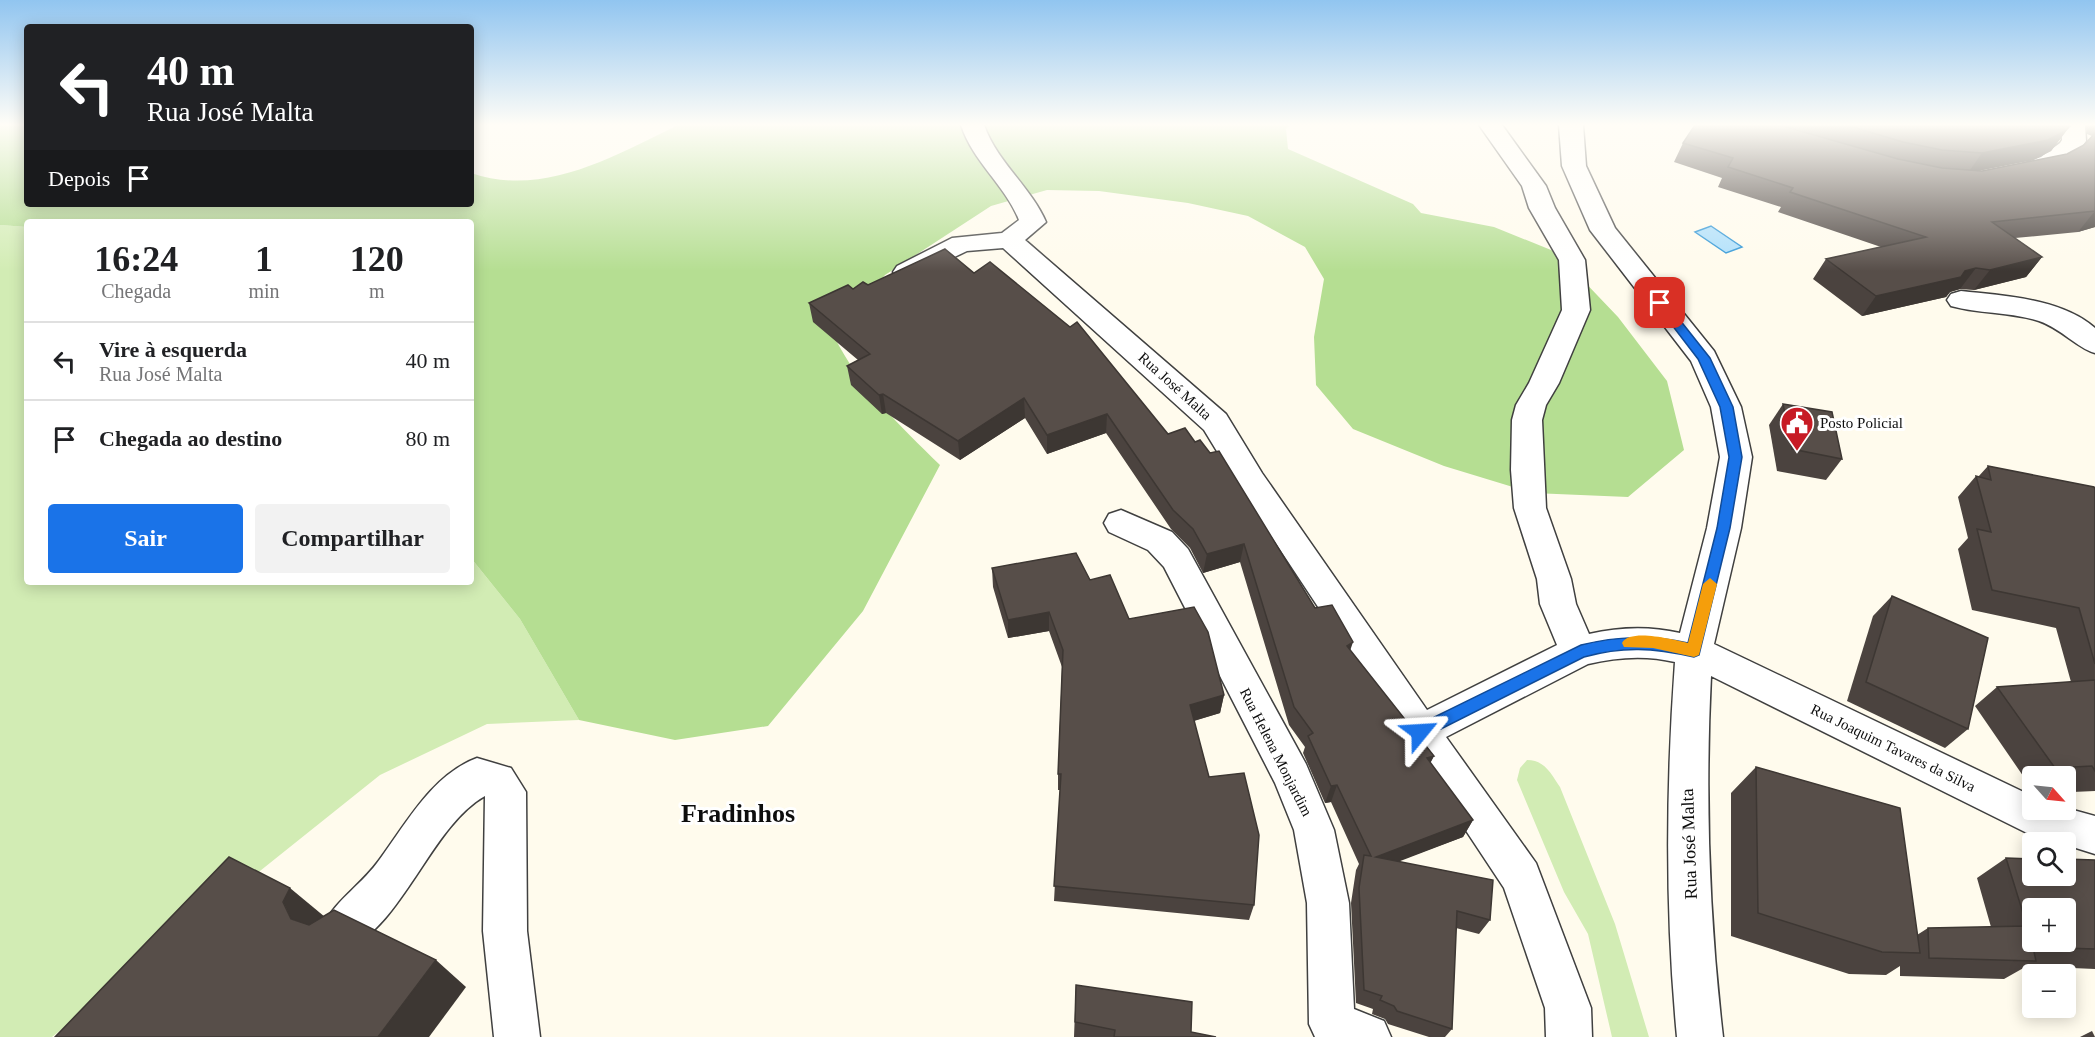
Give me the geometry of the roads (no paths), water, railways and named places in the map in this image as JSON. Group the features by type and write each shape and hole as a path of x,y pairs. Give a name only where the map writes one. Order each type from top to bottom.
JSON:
{"street":[{"path":"886,282 962,244 1009,240 1033,222 1030,211 1002,173"},
{"path":"1525,173 1534,186 1542,208 1572,260 1576,310 1531,405 1527,420 1527,470 1530,508 1554,579 1558,604 1567,630 1581,651"},
{"name":"Rua José Malta","path":"1577,173 1603,230 1704,358 1726,407 1736,457 1724,528 1694,651 1687,776 1692,962 1700,1037"},
{"path":"1998,177 2014,173"},
{"name":"Rua José Malta","path":"1009,240 1215,422 1251,482 1521,877 1568,1008 1569,1037"},
{"path":"1961,300 2049,315 2070,323 2085,333 2095,344"},
{"name":"Rua Helena Monjardim","path":"1121,524 1160,541 1176,558 1292,777 1314,830 1328,903 1332,1024 1368,1037"},
{"path":"1420,732 1581,651 1611,644 1653,642 1694,651"},
{"name":"Rua Joaquim Tavares da Silva","path":"1694,651 2039,819 2095,835"},
{"path":"343,930 391,878 408,851 443,807 477,776 497,781 506,792 504,807 505,931 518,1037"}],"water":[{"path":"1711,226 1742,247 1726,253 1695,232"}],"place":[{"name":"Posto Policial","path":"1797,452"}],"district":[{"name":"Fradinhos","path":"738,813"}]}
